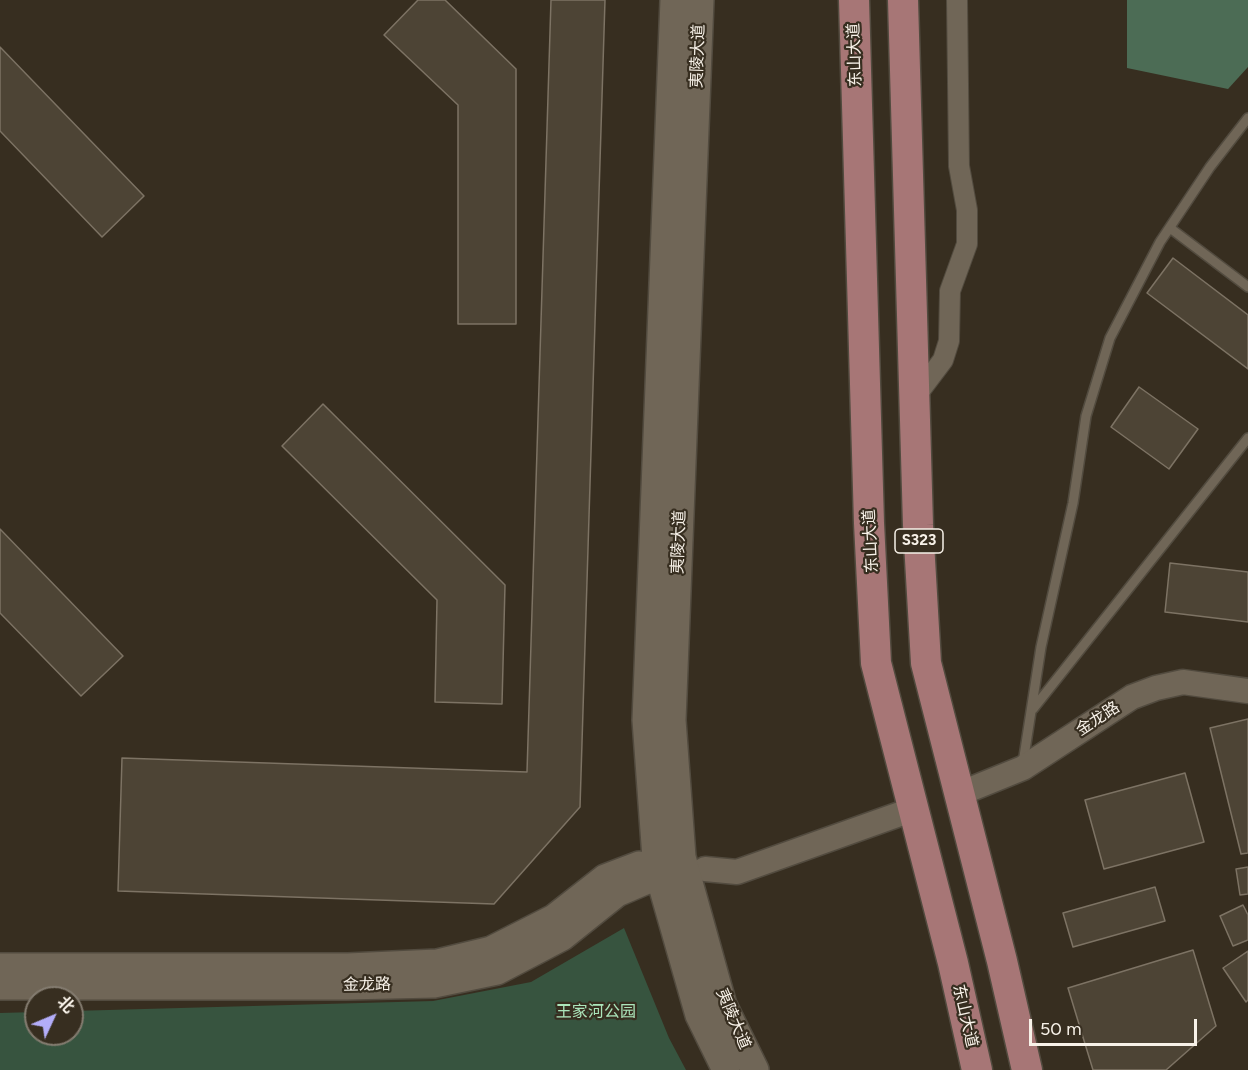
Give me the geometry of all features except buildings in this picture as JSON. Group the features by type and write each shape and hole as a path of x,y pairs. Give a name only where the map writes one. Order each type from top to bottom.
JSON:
{"main road":[{"name":"夷陵大道","path":"674,0 646,720 678,867 699,1015 726,1070"},
{"name":"夷陵大道","path":"700,0 672,720 678,867 723,1005 755,1070"},
{"name":"东山大道","path":"854,0 869,511 876,663 953,963 977,1070"},
{"name":"S323","path":"903,0 918,525 926,663 1027,1070"},
{"name":"金龙路","path":"0,967 348,967 437,963 491,950 554,918 605,878 678,867"},
{"name":"金龙路","path":"0,986 434,984 497,971 562,937 617,893 678,867"}],"street":[{"path":"915,398 943,360 950,342 950,291 967,244 967,210 959,166 957,0"},
{"name":"金龙路","path":"959,794 1023,768 1132,697 1156,688 1183,682 1248,691"},
{"name":"金龙路","path":"678,867 737,872 914,809"}],"lane":[{"path":"1023,768 1041,647 1073,503 1086,416 1110,338 1160,242 1210,167 1248,118"},
{"path":"1170,228 1248,287"},
{"path":"1031,711 1248,438"}],"green space":[{"path":"1127,0 1248,0 1248,67 1228,89 1127,68"},
{"name":"王家河公园","path":"624,928 669,1038 686,1070 0,1070 0,1013 24,1012 24,1046 84,1046 84,1011 433,1001 531,982"}]}
